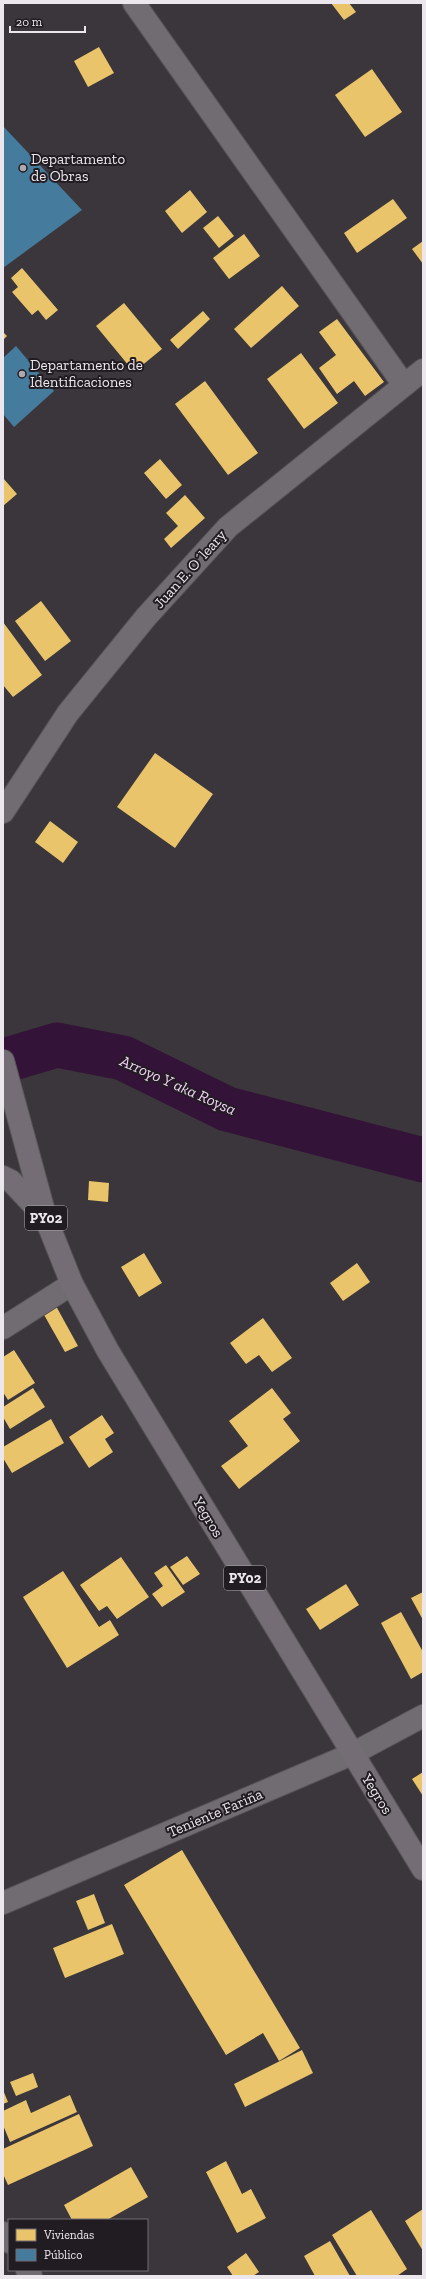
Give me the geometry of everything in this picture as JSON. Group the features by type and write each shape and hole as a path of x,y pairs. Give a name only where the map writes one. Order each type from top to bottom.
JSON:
{"main road":[{"name":"Yegros","path":"3,1061 28,1148 46,1219 72,1284 108,1351 423,1869"},
{"path":"3,1177 11,1181 46,1219"}],"street":[{"path":"134,3 404,385"},
{"name":"Juan E. O´leary","path":"3,812 68,713 146,617 228,527 423,370"},
{"path":"3,1328 72,1284"},
{"name":"Teniente Fariña","path":"3,1903 352,1754 423,1716"}],"building: Viviendas":[{"path":"331,3 349,3 356,12 344,20"},
{"path":"99,47 114,73 88,87 74,61"},
{"path":"372,69 402,112 365,137 335,95"},
{"path":"190,190 207,212 182,233 165,211"},
{"path":"393,199 407,218 357,253 344,233"},
{"path":"218,216 234,236 219,248 203,228"},
{"path":"244,234 260,256 229,279 213,258"},
{"path":"423,241 423,264 412,249"},
{"path":"22,268 58,310 46,320 38,310 32,315 12,292 18,287 11,278"},
{"path":"282,286 299,306 251,348 234,329"},
{"path":"124,303 162,349 134,372 96,326"},
{"path":"203,311 210,319 178,349 170,340"},
{"path":"337,319 384,382 365,396 354,381 337,394 319,368 336,355 319,332"},
{"path":"3,332 7,336 3,340"},
{"path":"301,353 338,403 304,429 267,379"},
{"path":"205,381 258,453 228,475 175,404"},
{"path":"160,459 182,485 166,499 144,473"},
{"path":"3,478 17,494 3,506"},
{"path":"185,495 205,518 171,548 164,539 178,526 166,513"},
{"path":"41,601 71,641 45,661 15,621"},
{"path":"3,622 42,675 13,697 3,685"},
{"path":"155,753 213,794 175,848 117,807"},
{"path":"50,821 78,842 63,863 35,842"},
{"path":"89,1181 109,1183 108,1202 88,1200"},
{"path":"144,1253 162,1283 139,1297 121,1267"},
{"path":"357,1263 370,1282 343,1301 330,1283"},
{"path":"56,1306 78,1346 65,1352 43,1313"},
{"path":"263,1318 292,1358 272,1372 259,1355 246,1364 230,1343"},
{"path":"14,1350 35,1383 8,1400 3,1392 3,1357"},
{"path":"33,1388 45,1407 10,1429 3,1417 3,1407"},
{"path":"272,1388 291,1413 283,1419 300,1441 239,1489 221,1466 248,1446 229,1421"},
{"path":"102,1415 114,1433 105,1439 113,1452 89,1468 69,1437"},
{"path":"51,1419 64,1443 12,1473 3,1458 3,1447"},
{"path":"187,1556 200,1574 183,1585 170,1567"},
{"path":"121,1557 149,1597 117,1619 107,1606 99,1611 80,1585"},
{"path":"166,1565 185,1592 162,1607 152,1594 163,1586 154,1573"},
{"path":"63,1571 99,1627 110,1620 119,1635 67,1668 23,1597"},
{"path":"346,1584 359,1605 320,1630 306,1609"},
{"path":"423,1592 423,1620 411,1598"},
{"path":"401,1612 423,1652 423,1672 411,1679 381,1623"},
{"path":"423,1772 423,1796 412,1779"},
{"path":"182,1850 300,2048 279,2061 263,2033 226,2055 124,1885"},
{"path":"94,1894 105,1923 88,1930 76,1901"},
{"path":"112,1924 124,1954 65,1978 53,1948"},
{"path":"302,2050 313,2073 245,2107 234,2084"},
{"path":"33,2073 38,2087 16,2096 10,2082"},
{"path":"3,2090 8,2102 3,2104"},
{"path":"70,2095 77,2112 10,2142 3,2125 3,2111 26,2100 31,2113"},
{"path":"79,2114 93,2146 8,2185 3,2174 3,2149"},
{"path":"226,2161 242,2194 251,2189 266,2218 237,2233 206,2172"},
{"path":"131,2167 148,2197 109,2219 71,2219 64,2205"},
{"path":"423,2209 423,2251 405,2221"},
{"path":"371,2210 407,2269 397,2276 357,2276 332,2235"},
{"path":"330,2241 350,2276 315,2276 304,2256"},
{"path":"246,2253 259,2272 253,2276 233,2276 227,2267"}],"building: Público":[{"name":"Departamento de Obras","path":"3,126 82,210 3,268"},
{"name":"Departamento de Identificaciones","path":"16,346 54,391 14,427 3,414 3,358"}],"waterway":[{"name":"Arroyo Y aka Roysa","path":"3,1061 57,1045 123,1058 227,1109 423,1160"}],"place":[{"name":"Departamento de Obras","path":"23,168"},
{"name":"Departamento de Identificaciones","path":"22,374"}]}
